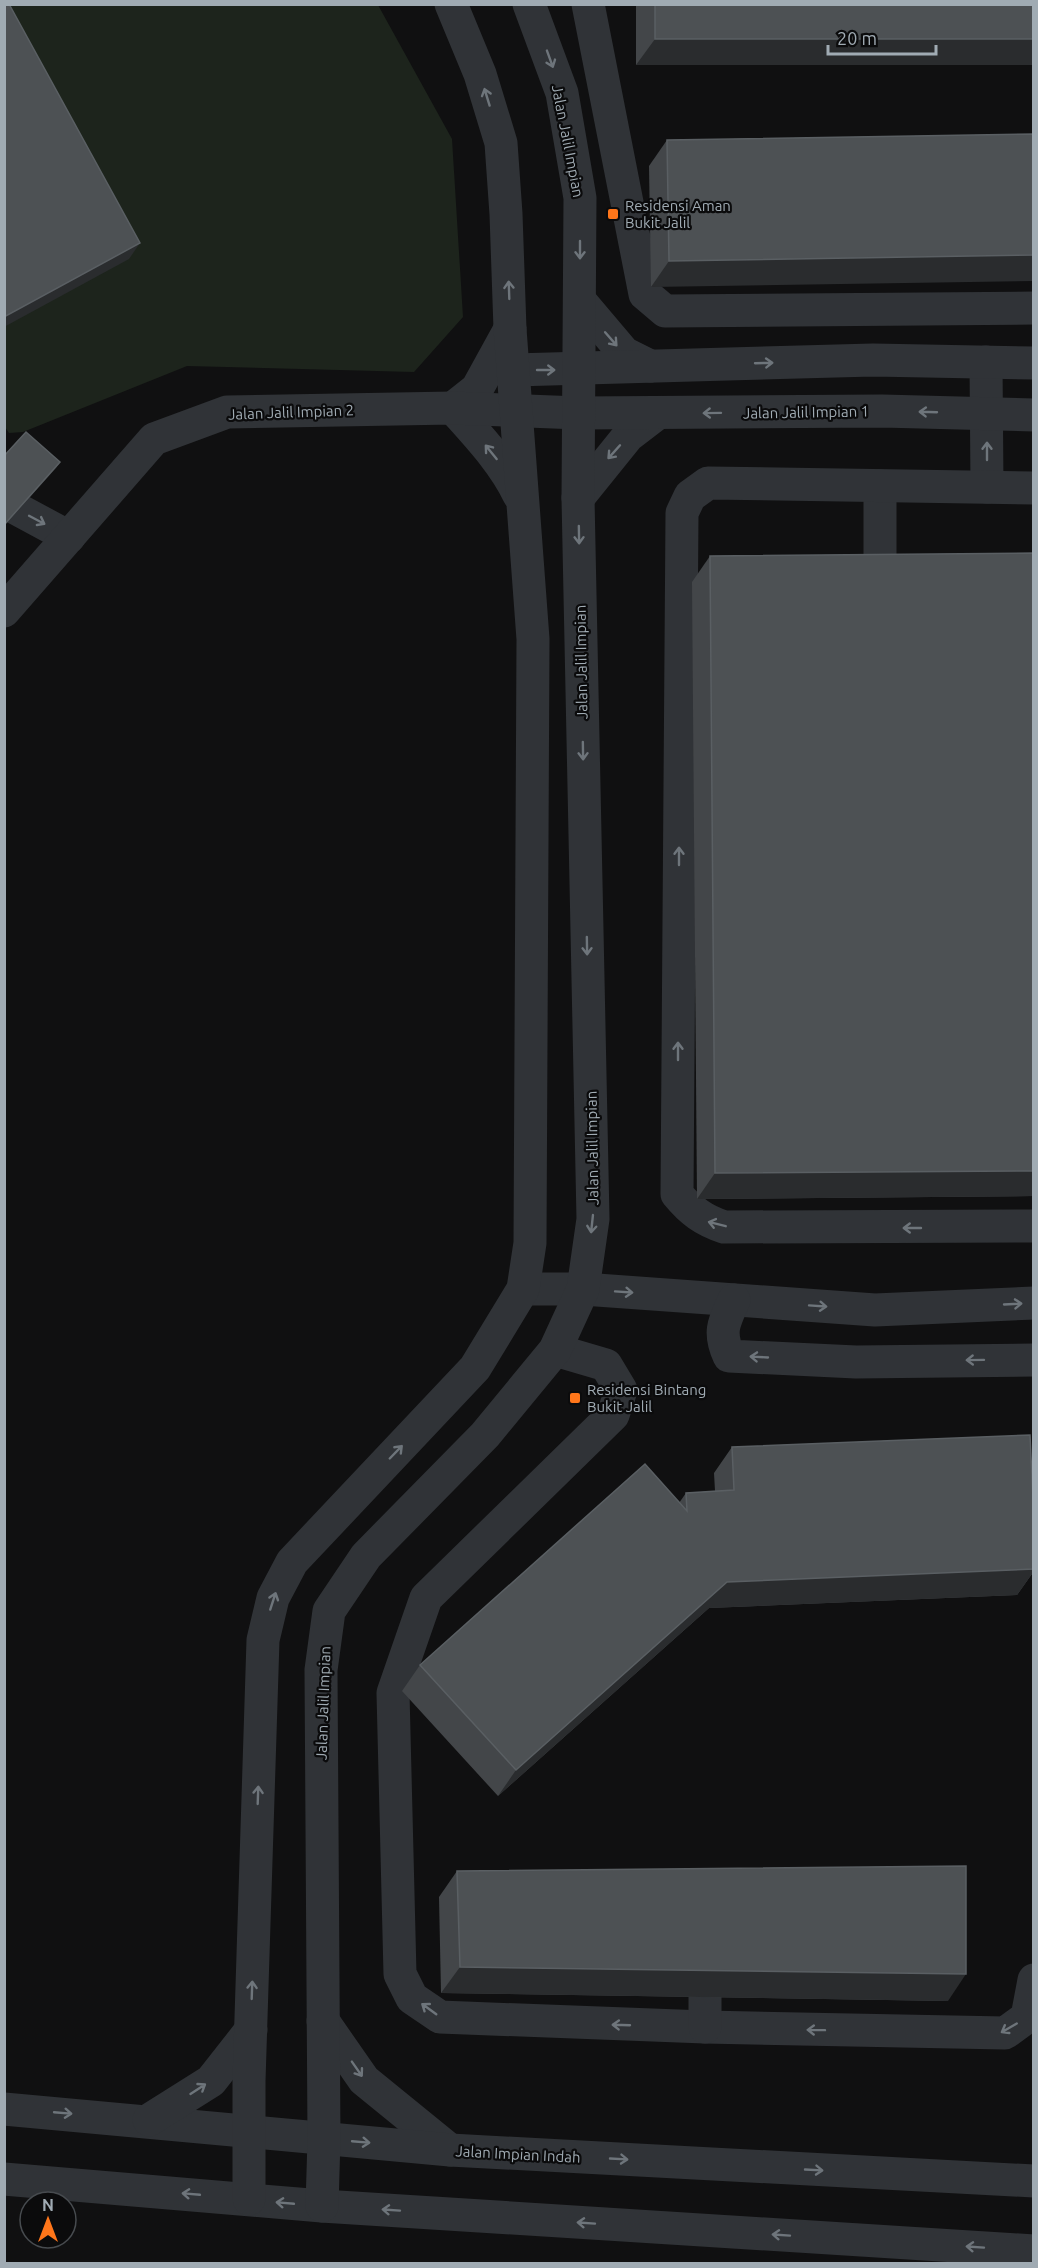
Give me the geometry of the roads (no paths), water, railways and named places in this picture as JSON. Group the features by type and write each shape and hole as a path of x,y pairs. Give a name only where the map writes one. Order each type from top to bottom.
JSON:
{"street":[{"path":"249,2199 251,2030 263,1640 273,1598 292,1562 475,1368 523,1289 530,1243 533,639 510,329 501,142 480,74 451,4"},
{"name":"Jalan Jalil Impian","path":"322,2206 324,2139 321,1670 329,1611 366,1556 485,1436 555,1350 583,1289 593,1219 578,498 580,301 578,187 562,93 529,4"},
{"path":"588,4 645,294 665,311 1034,308"},
{"path":"580,301 624,353 650,366"},
{"path":"510,329 477,389 453,408 510,476 522,500"},
{"path":"514,370 579,370 873,360 1034,363"},
{"path":"986,362 987,487"},
{"name":"Jalan Jalil Impian 2","path":"5,609 154,440 227,412 453,408 579,413"},
{"name":"Jalan Jalil Impian 1","path":"579,413 882,411 1034,415"},
{"path":"578,498 628,436 658,413"},
{"path":"1034,488 708,483 690,496 682,513 677,1194 691,1212 707,1222 724,1227 1034,1226"},
{"path":"880,486 880,628"},
{"path":"4,502 69,537"},
{"path":"880,558 913,558"},
{"path":"964,1228 965,1193"},
{"path":"523,1289 583,1289 875,1310 1034,1303"},
{"path":"734,1300 723,1324 722,1342 729,1356 856,1362 1034,1360"},
{"path":"555,1350 606,1365 621,1390 613,1415 426,1598 393,1693 400,1974 412,1998 440,2017 705,2028 1005,2033 1027,2017 1034,1980"},
{"path":"670,1959 705,1960 705,2028"},
{"path":"585,2023 586,1990"},
{"path":"323,2022 364,2080 450,2150"},
{"path":"149,2120 211,2081 251,2030"},
{"name":"Jalan Impian Indah","path":"4,2109 149,2120 249,2132 450,2150 1034,2181"},
{"path":"4,2178 322,2206 1034,2251"}],"place":[{"name":"Residensi Aman Bukit Jalil","path":"613,214"},
{"name":"Residensi Bintang Bukit Jalil","path":"575,1398"}]}
